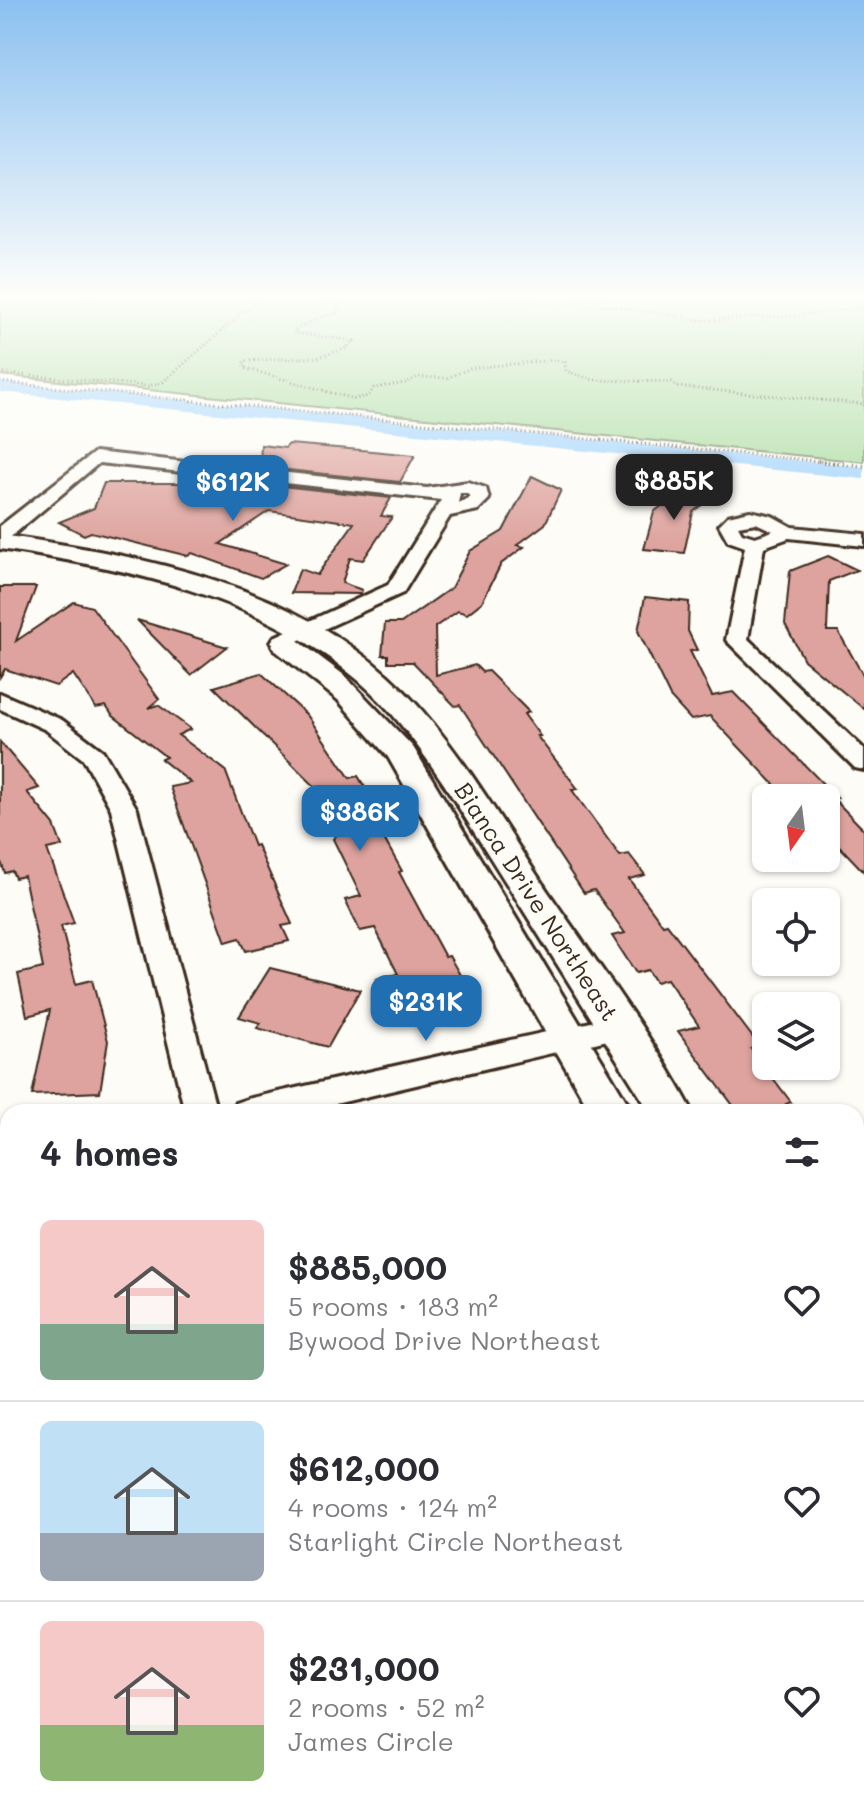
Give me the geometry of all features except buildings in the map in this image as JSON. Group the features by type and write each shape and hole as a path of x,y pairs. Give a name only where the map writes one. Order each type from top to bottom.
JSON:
{"street":[{"path":"0,536 72,461 95,457 423,493 448,504 471,506 480,499 480,492 468,487 423,493"},
{"path":"294,636 396,589 448,504"},
{"path":"787,532 772,521 753,516 735,518 728,525 735,537 755,544 787,532 864,540"},
{"name":"Bianca Drive Northeast","path":"0,542 81,553 185,577 231,593 294,636 320,667 363,705 402,754 607,1104"},
{"path":"755,544 737,640 864,763"},
{"name":"Bianca Drive Northeast","path":"0,557 130,580 208,606 342,653 384,687 463,789 667,1104"},
{"path":"0,700 54,725 94,756 124,809 199,1104"},
{"path":"426,797 463,789"},
{"path":"282,1104 618,1027"}],"path":[{"path":"65,379 148,386 167,379"},
{"path":"282,379 354,399 368,396 374,388 415,379"},
{"path":"589,379 672,382 678,387 864,404"},
{"path":"0,382 864,466"}],"green space":[{"path":"37,379 864,379 864,462"}],"waterway":[{"path":"0,387 864,473"}]}
